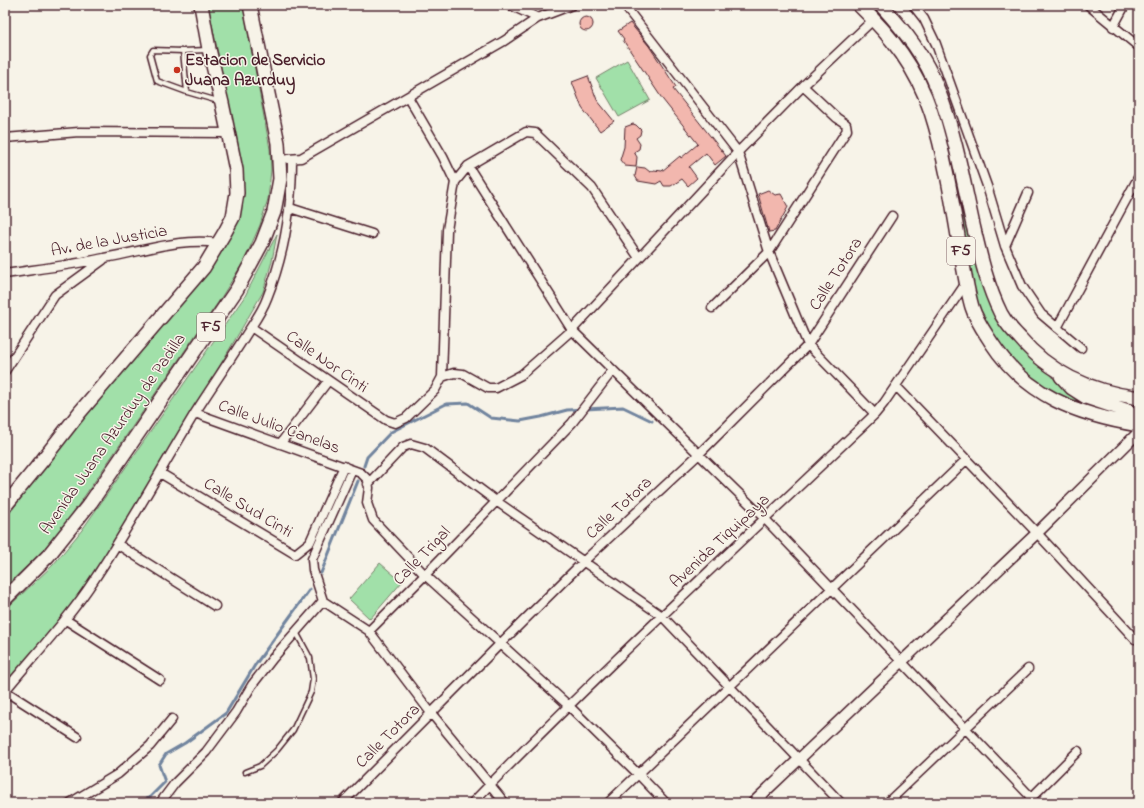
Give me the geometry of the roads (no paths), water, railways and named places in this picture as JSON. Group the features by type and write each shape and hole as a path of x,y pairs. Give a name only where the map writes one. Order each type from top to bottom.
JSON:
{"highway":[{"name":"Avenida Juana Azurduy de Padilla","path":"5,506 80,412 204,267 233,217 237,193 236,170 209,49 201,5"},
{"name":"Avenida Juana Azurduy de Padilla","path":"5,599 48,556 90,502 237,289 262,243 274,212 285,159 278,143 250,5"},
{"name":"F5","path":"859,5 874,19 896,45 913,70 931,112 947,176 966,283 973,308 982,329 998,352 1014,371 1026,382 1050,398 1075,410 1114,421 1139,425"},
{"name":"F5","path":"881,5 899,24 916,47 938,90 959,159 983,269 1002,315 1011,328 1029,348 1044,362 1055,369 1082,383 1102,391 1139,398"},
{"path":"1055,369 1078,393 1128,411 1139,420"}],"street":[{"path":"510,5 538,18"},
{"path":"77,737 5,691 22,669 66,620 94,581 195,413 267,300 282,255 290,208 292,188 285,159 301,158 504,41 538,18 572,5"},
{"path":"624,5 738,152 768,252 808,345 875,414"},
{"path":"913,5 924,19 936,44 987,186 1005,246 1022,286 1041,314 1081,348"},
{"path":"1088,5 1113,27 1139,46"},
{"path":"1113,27 1125,5"},
{"path":"639,258 592,188 535,133 526,132 468,166 455,182 447,230 442,377 454,373 463,374 488,388 496,388 521,375 572,330 738,152 803,86 874,19"},
{"path":"712,308 768,252 847,130 846,124 837,118 803,86"},
{"path":"408,96 455,182"},
{"path":"5,138 79,132 228,133"},
{"path":"468,166 572,330 765,519 832,588 966,728 1028,800 1078,752"},
{"path":"1057,328 1139,176"},
{"path":"1005,246 1028,193"},
{"path":"290,208 372,234"},
{"name":"Calle Totora","path":"342,803 500,644 584,562 699,454 808,345 892,216"},
{"name":"Av. de la Justicia","path":"5,274 105,258 187,242 204,241 218,243"},
{"path":"5,371 55,295 105,258"},
{"name":"Avenida Tiquipaya","path":"472,803 662,616 875,414 896,386 966,283"},
{"name":"Calle Nor Cinti","path":"250,327 386,420 395,423 406,418 435,390 442,377"},
{"name":"Calle Trigal","path":"369,631 572,423 613,370"},
{"path":"280,444 328,381"},
{"path":"896,386 1037,532 1135,639 1139,634"},
{"name":"Calle Julio Canelas","path":"195,413 344,466 361,473 368,480 368,484"},
{"path":"753,803 1037,532 1139,432"},
{"path":"666,803 569,706 425,575 373,520 367,503 368,484 403,447 411,444 425,448 496,501 662,616 841,803"},
{"path":"608,803 967,459"},
{"name":"Calle Sud Cinti","path":"160,473 295,554 310,542 344,466"},
{"path":"352,470 312,559 313,570 323,601 369,631 431,713 505,803"},
{"path":"117,544 215,606"},
{"path":"160,803 175,783 206,752 236,712 252,685 273,658 323,601"},
{"path":"66,620 160,680"},
{"path":"888,803 1028,669"},
{"path":"70,803 118,774 150,746 172,718"}],"lane":[{"path":"209,49 183,51 153,50 150,55 157,81 222,103"},
{"path":"183,51 187,92"},
{"path":"246,772 260,766 277,750 293,730 311,692 313,679 310,658 296,632"}],"waterway":[{"path":"364,466 367,457 391,432 446,404 468,403 491,418 520,421 567,410 623,407 652,421"},
{"path":"321,573 358,481"},
{"path":"140,803 150,797 165,782 159,765 166,754 185,743 226,713 255,665 310,589"}],"place":[{"name":"Estacion de Servicio Juana Azurduy","path":"177,70"}]}
